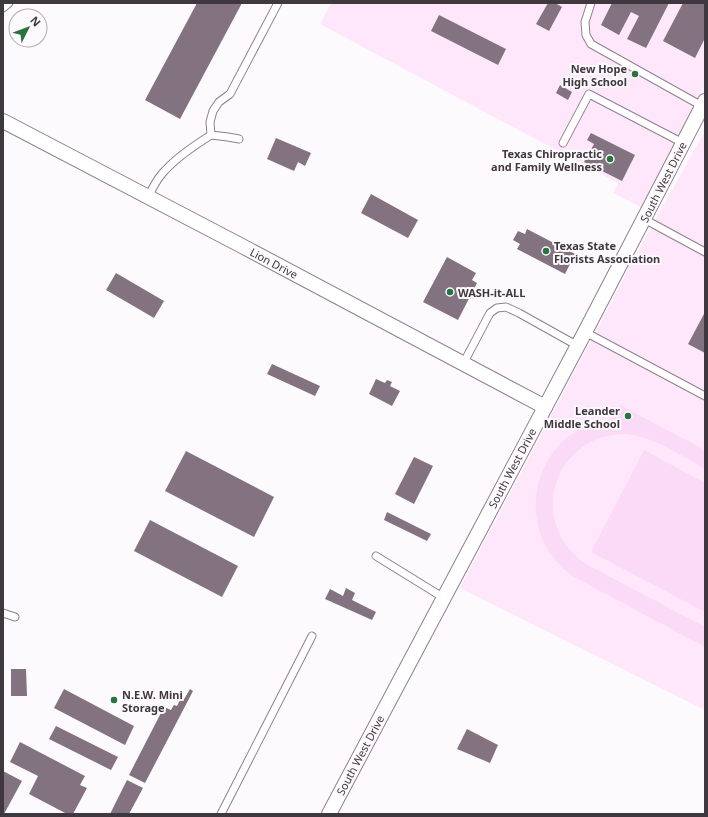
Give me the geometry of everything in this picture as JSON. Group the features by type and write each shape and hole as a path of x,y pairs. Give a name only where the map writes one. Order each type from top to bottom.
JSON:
{"street":[{"name":"South West Drive","path":"329,814 578,346 704,104"},
{"name":"Lion Drive","path":"3,121 545,407"}],"lane":[{"path":"3,8 10,3"},
{"path":"211,135 210,122 213,111 219,102 230,94 278,3"},
{"path":"591,3 585,22 586,35 591,44 704,104"},
{"path":"564,143 589,94 683,143"},
{"path":"148,197 161,175 169,166 194,146 211,135 239,139"},
{"path":"644,219 705,252"},
{"path":"464,364 490,313 497,308 506,307 578,346"},
{"path":"585,332 705,396"},
{"path":"376,556 444,598"},
{"path":"3,613 15,617"},
{"path":"221,814 312,636"}],"shaded area":[{"path":"331,3 705,3 705,84 682,131 641,207 613,193 618,183 320,24"},
{"name":"Leander Middle School","path":"705,131 705,710 460,588 642,244"},
{"path":"620,405 705,450 705,469 676,452 645,438 625,434 606,436 589,443 574,454 563,468 556,483 553,501 554,519 566,545 586,564 705,627 705,647 572,576 556,560 543,541 537,521 536,500 539,481 547,462 558,446 573,433 591,424 612,419"},
{"path":"644,450 705,483 705,612 591,552"}],"building":[{"path":"197,3 242,3 180,119 145,100"},
{"path":"548,3 555,3 562,7 549,31 536,24"},
{"path":"612,3 669,3 646,48 627,39 639,16 631,12 619,35 601,25"},
{"path":"683,3 705,3 705,38 695,58 663,41"},
{"path":"439,15 506,49 498,65 431,31"},
{"path":"560,85 572,92 568,100 556,93"},
{"name":"Texas Chiropractic and Family Wellness","path":"591,133 635,155 622,181 584,162 594,144 587,140"},
{"path":"276,138 311,153 305,166 298,162 294,171 267,159"},
{"path":"371,194 418,220 408,238 361,213"},
{"name":"Texas State Florists Association","path":"527,229 575,254 565,274 517,249 520,244 513,240 518,231 525,234"},
{"name":"WASH-it-ALL","path":"447,257 476,273 472,280 477,283 458,320 423,302"},
{"path":"116,273 164,301 154,318 106,290"},
{"path":"705,312 705,353 688,344"},
{"path":"272,364 320,386 315,396 267,374"},
{"path":"376,379 385,383 387,380 392,382 390,386 400,391 392,406 369,394"},
{"path":"186,451 274,497 254,537 165,491"},
{"path":"414,457 433,466 414,504 395,494"},
{"path":"387,512 431,534 427,541 384,520"},
{"path":"150,520 238,566 222,597 134,551"},
{"path":"346,588 355,593 352,600 376,612 372,620 325,599 330,589 343,596"},
{"path":"11,669 26,669 27,696 11,696"},
{"path":"64,689 134,726 125,745 54,708"},
{"path":"190,689 193,691 145,783 129,775 164,707 171,710 174,705 177,706 180,700 183,701"},
{"path":"56,726 118,757 111,770 49,739"},
{"path":"467,729 498,745 490,763 457,749"},
{"path":"20,742 85,776 80,785 87,788 73,814 67,814 29,794 38,776 10,762"},
{"path":"3,771 22,781 4,814 3,814"},
{"path":"127,780 143,788 129,814 110,814"}],"place":[{"name":"New Hope High School","path":"635,74"},
{"name":"Texas Chiropractic and Family Wellness","path":"610,159"},
{"name":"Texas State Florists Association","path":"546,251"},
{"name":"WASH-it-ALL","path":"450,292"},
{"name":"Leander Middle School","path":"628,416"},
{"name":"N.E.W. Mini Storage","path":"114,700"}]}
